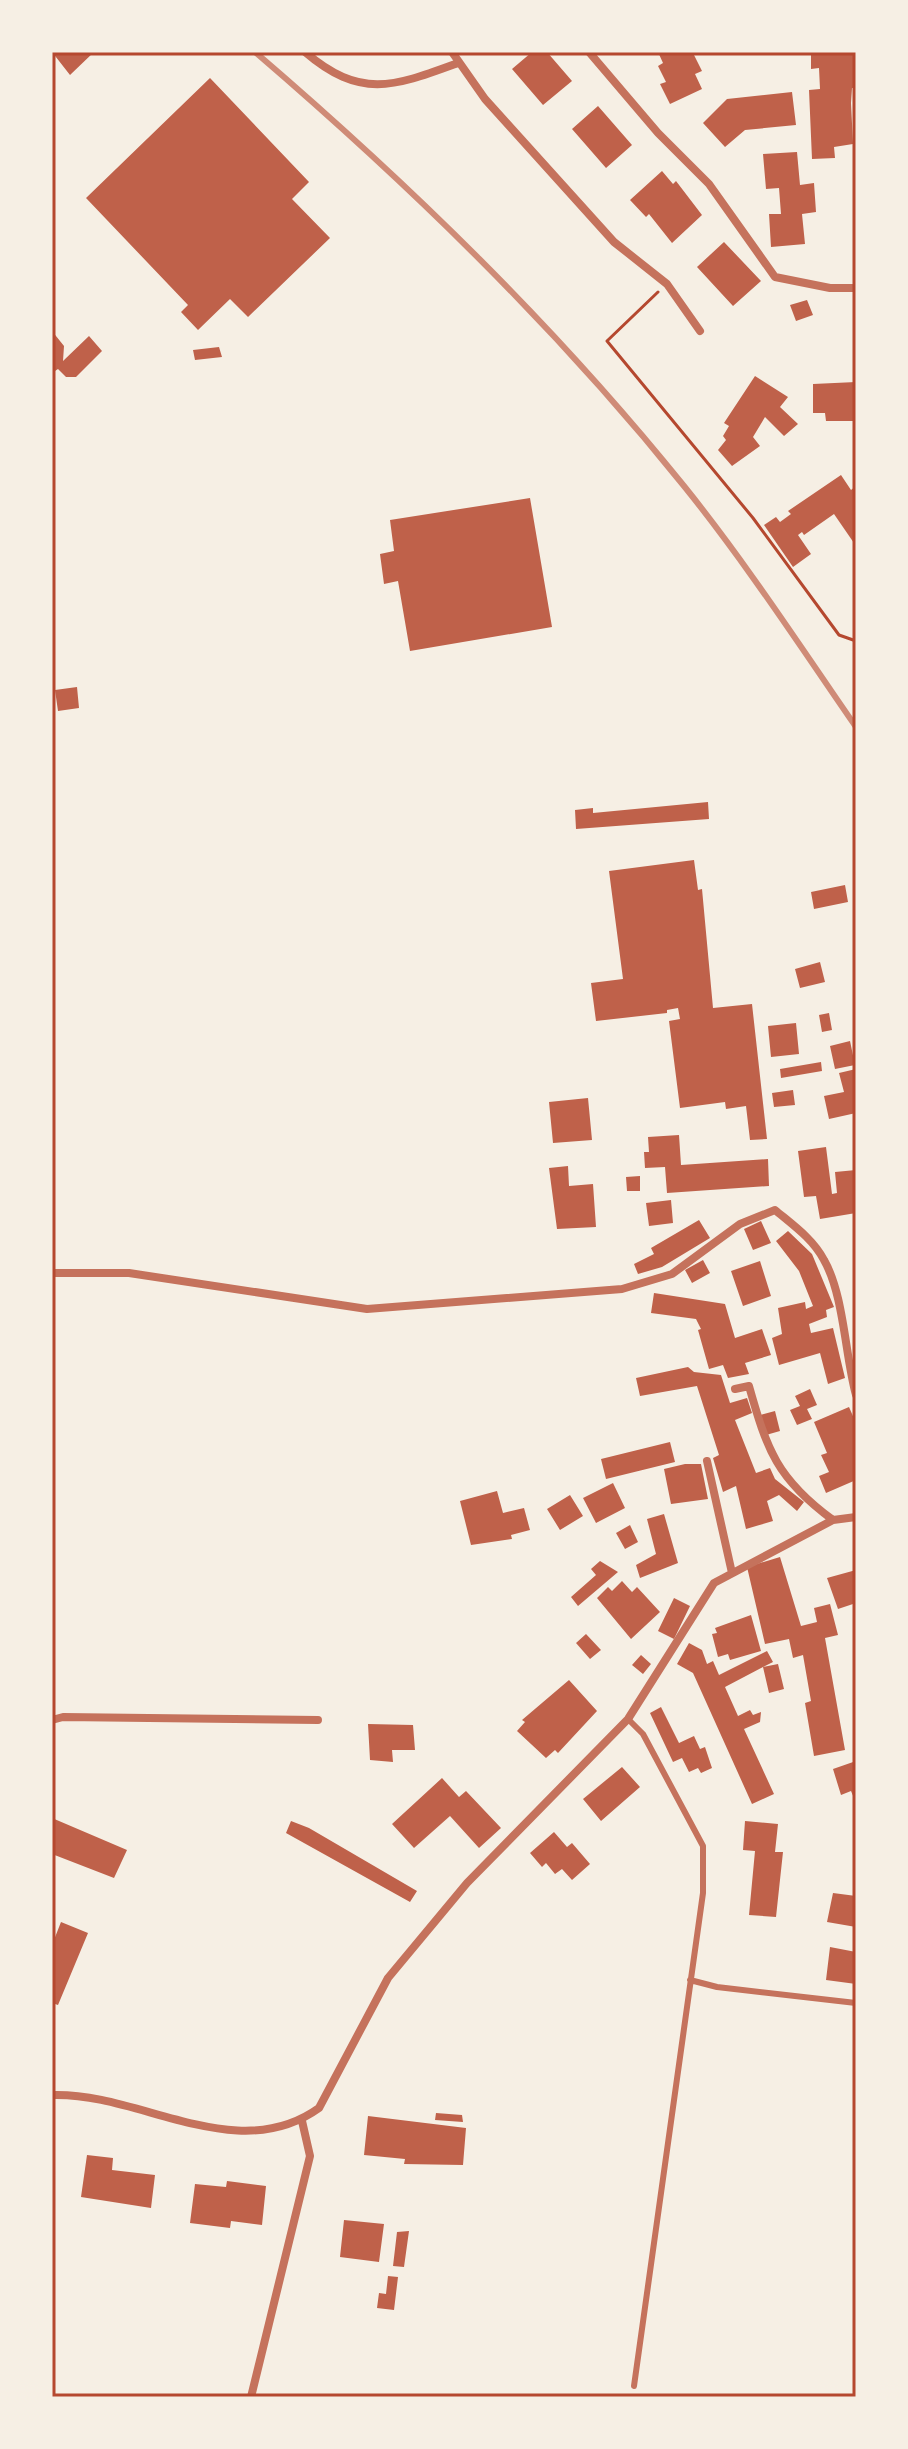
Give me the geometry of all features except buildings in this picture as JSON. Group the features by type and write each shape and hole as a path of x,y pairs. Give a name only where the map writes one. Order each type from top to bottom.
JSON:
{"street":[{"path":"305,52 347,81 379,85 424,77 458,63"},
{"path":"452,52 485,99 614,242 667,284 700,331"},
{"path":"589,52 658,133 709,184 775,277 830,288 856,288"},
{"path":"52,1273 129,1273 367,1309 622,1289 672,1274 740,1224 775,1210 802,1232 825,1261 856,1395"},
{"path":"735,1389 749,1386 763,1439 780,1468 801,1496 833,1520"},
{"path":"707,1461 732,1573"},
{"path":"52,2095 99,2098 213,2128 275,2130 302,2121 319,2108 331,2090 388,1978 467,1883 628,1719 714,1583 833,1520 856,1517"},
{"path":"52,1720 63,1717 318,1720"},
{"path":"251,2397 310,2156 302,2121"}],"lane":[{"path":"628,1719 643,1734 703,1846 703,1893 634,2386"},
{"path":"690,1980 856,2003"}],"path":[{"path":"667,284 607,341 753,518 839,635 856,641"}],"railway":[{"path":"255,52 425,206 584,369 707,515 856,727"}]}
